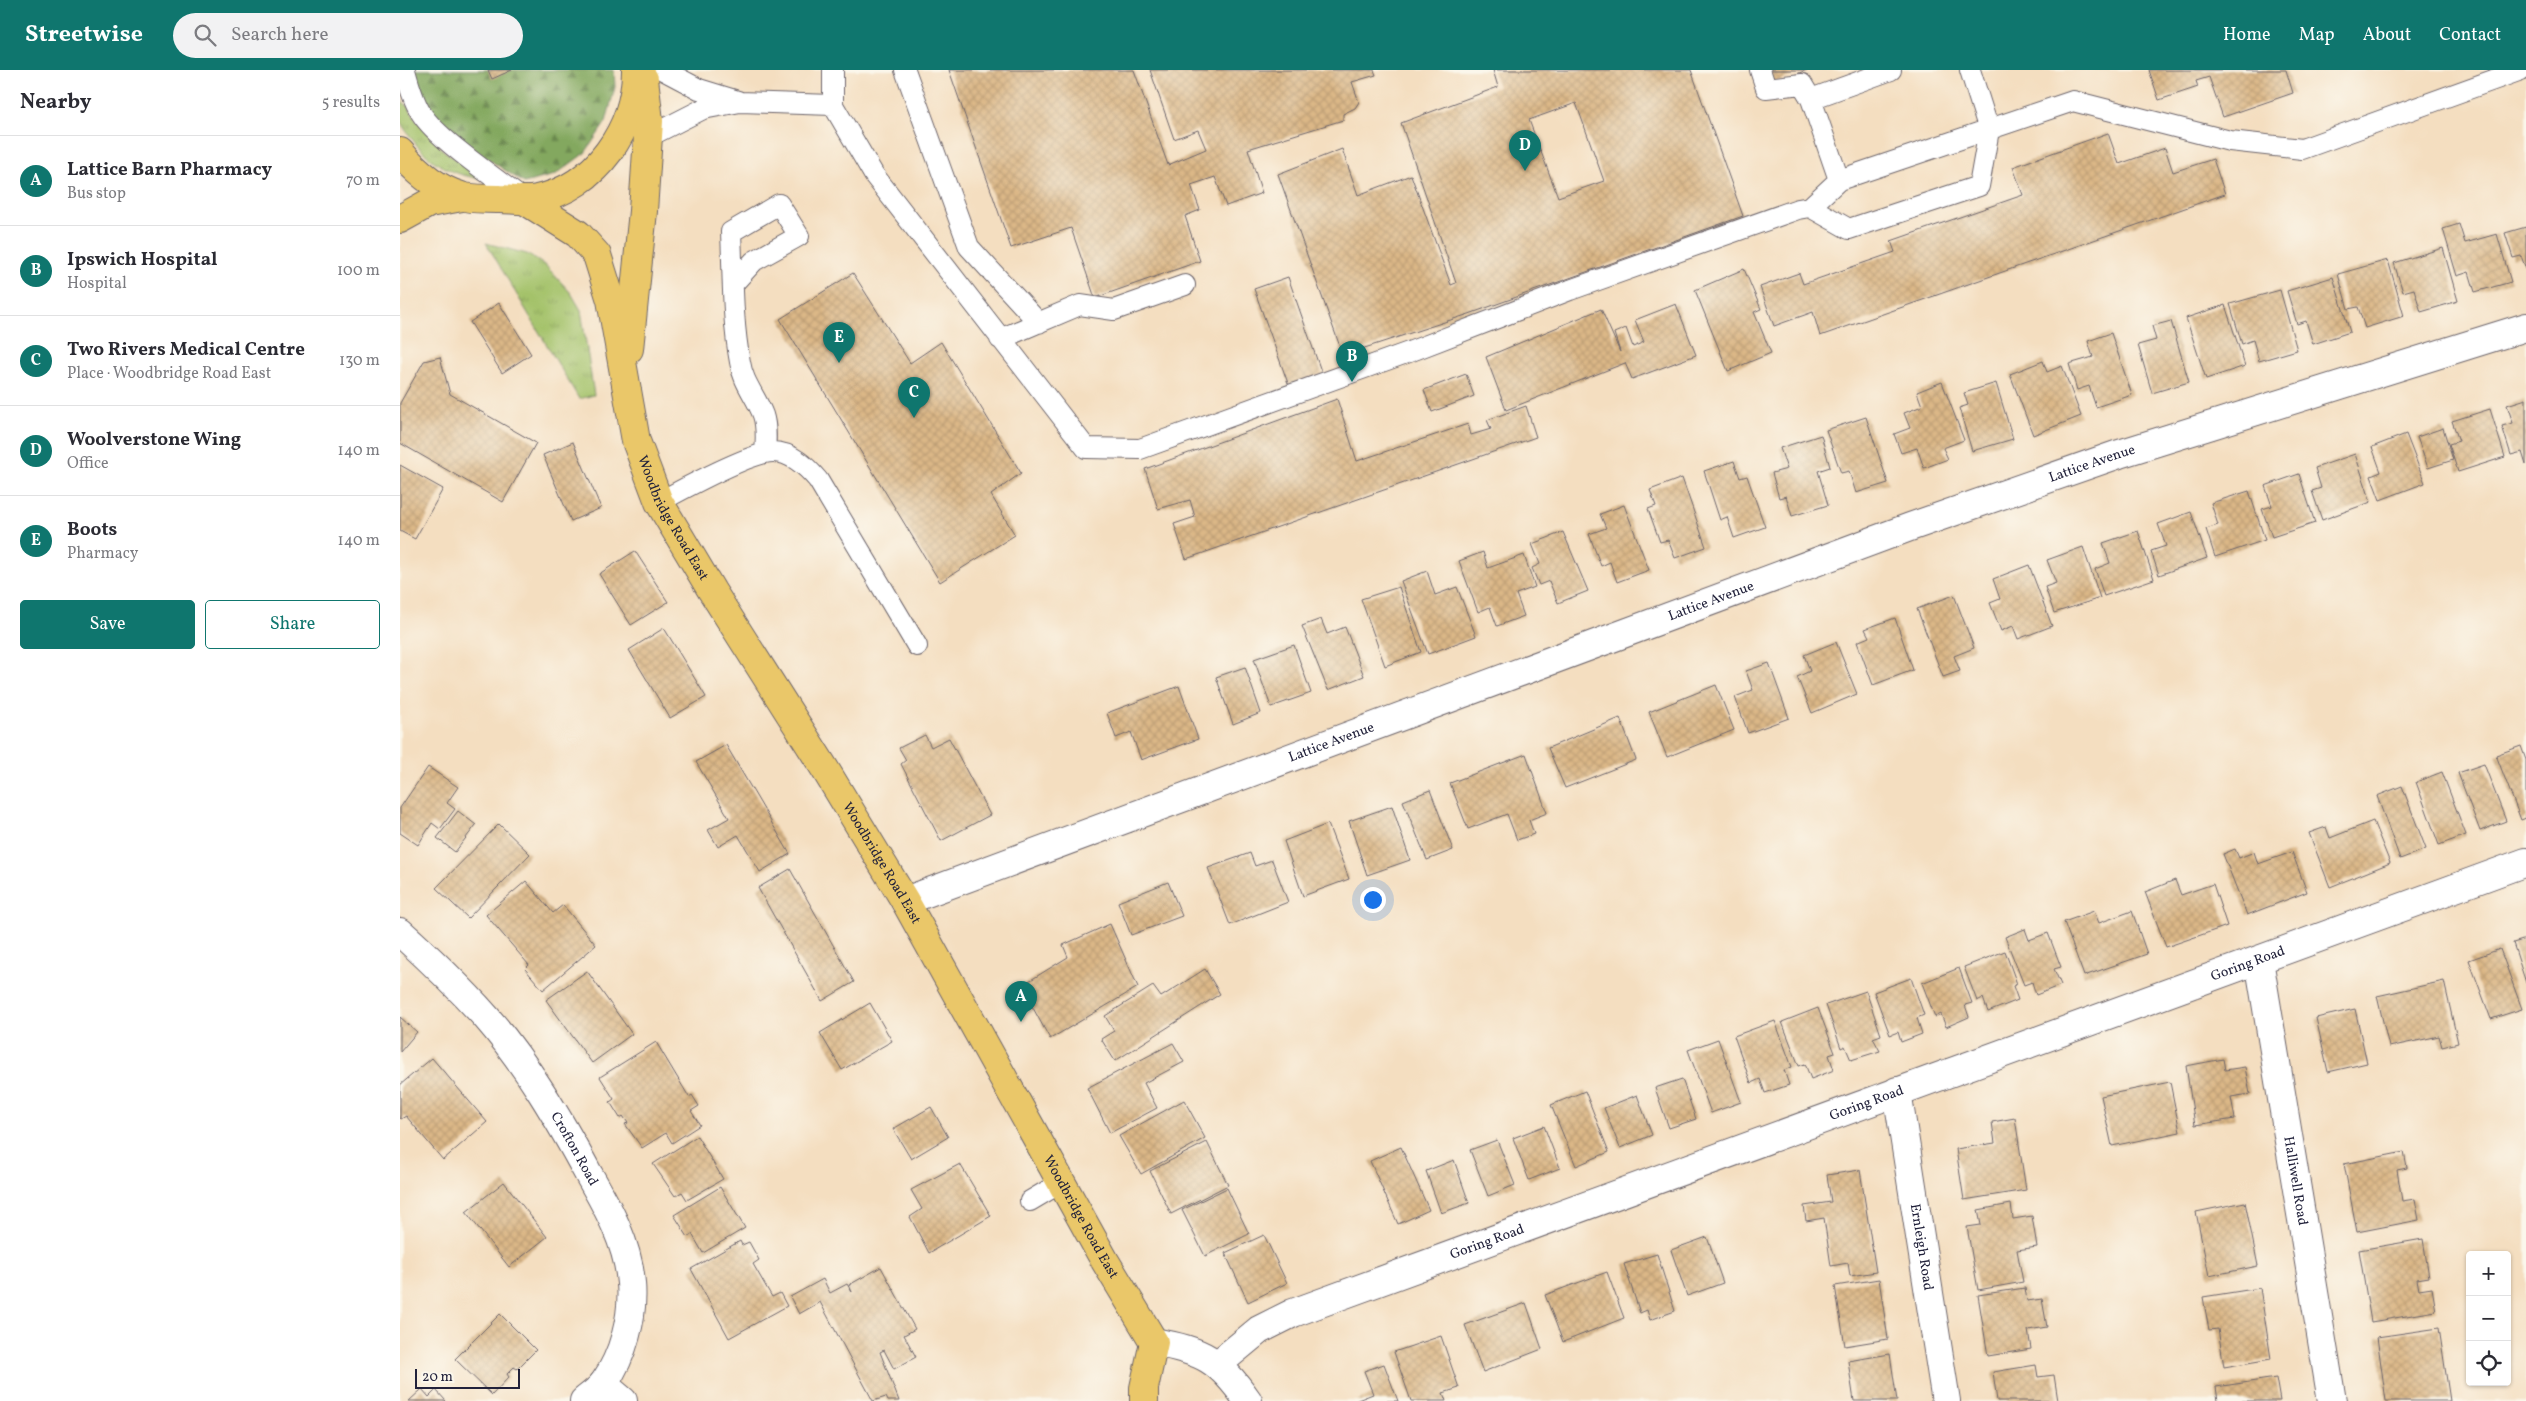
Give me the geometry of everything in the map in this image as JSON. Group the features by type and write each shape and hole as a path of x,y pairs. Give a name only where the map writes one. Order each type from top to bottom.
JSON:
{"main road":[{"name":"Woodbridge Road East","path":"400,152 413,167 434,183 462,196 524,200 536,199 562,190 585,176 605,157 620,135 631,110 636,70"},
{"name":"Woodbridge Road East","path":"625,381 643,211 648,137 647,95 642,70"},
{"path":"400,219 429,203 462,196"},
{"name":"Woodbridge Road East","path":"524,200 578,234 596,256 611,300 636,441 659,502 712,591 825,769 904,901 1154,1342"},
{"path":"1144,1401 1144,1388 1154,1342"}],"street":[{"name":"Lattice Avenue","path":"904,901 1928,521 2118,454 2526,327"},
{"name":"Goring Road","path":"1218,1364 1259,1330 1293,1312 2526,862"},
{"name":"Crofton Road","path":"400,932 443,971 487,1018 529,1075 573,1146 610,1214 627,1257 632,1284 629,1321 620,1354 603,1395"},
{"name":"Halliwell Road","path":"2259,960 2332,1401"},
{"name":"Ernleigh Road","path":"1897,1092 1946,1401"},
{"path":"1154,1342 1187,1348 1218,1364 1248,1401"}],"lane":[{"path":"405,70 412,95 422,114 441,135 524,200"},
{"path":"663,70 699,89 740,102"},
{"path":"833,70 833,105 874,175 1086,448 1140,449 1409,352 1570,290 1798,209 1810,207 1839,180 2073,101 2230,141 2302,149 2491,75 2521,70"},
{"path":"905,70 969,247 1039,322"},
{"path":"1760,70 1766,88 1802,84 1811,99 1839,180"},
{"path":"1811,99 1891,70"},
{"path":"1810,207 1849,229 1978,186 1989,130 1970,70"},
{"path":"648,137 703,109 740,102 833,105"},
{"path":"733,284 740,362 747,387 763,414 766,437 765,453"},
{"path":"1000,338 1080,305 1114,310 1185,285"},
{"path":"659,502 740,462 765,453 773,452 798,460 818,480 917,646"},
{"path":"1030,1201 1062,1182"}],"green space":[{"path":"414,70 614,70 615,87 606,122 585,153 555,175 524,183 445,130 422,101"},
{"path":"400,100 407,105 417,121 444,151 485,179 463,175 443,167 425,154 417,146 400,120"},
{"path":"486,243 527,254 546,266 571,293 581,310 594,395 579,399"}],"building":[{"path":"488,70 512,70 492,79"},
{"path":"949,70 1134,70 1168,165 1206,149 1198,130 1174,139 1150,70 1374,70 1376,75 1352,82 1359,102 1355,108 1343,114 1343,120 1248,149 1262,193 1226,206 1215,177 1191,185 1200,210 1185,216 1200,261 1095,298 1071,228 1011,248"},
{"path":"1493,70 1691,70 1743,216 1469,314 1343,355 1278,174 1342,149 1358,195 1411,175 1451,285 1456,283 1401,123 1498,87","holes":["1576,103 1604,181 1558,197 1529,120"]},
{"path":"1765,70 1807,70 1770,84"},
{"path":"2149,70 2286,70 2293,93 2223,117 2209,77 2196,81 2198,87 2159,100"},
{"path":"2108,133 2119,164 2165,148 2173,172 2213,159 2225,194 1820,336 1813,312 1774,326 1760,287 1799,273 1803,284 1895,252 1891,241 2023,195 2013,167"},
{"path":"2459,224 2465,243 2497,234 2511,282 2475,292 2469,272 2457,276 2443,229"},
{"path":"2526,227 2526,269 2521,256 2513,258 2505,233"},
{"path":"2443,248 2458,301 2421,312 2414,289 2403,292 2394,263"},
{"path":"2388,260 2404,316 2365,328 2358,307 2348,309 2338,274"},
{"path":"1744,269 1761,309 1754,312 1771,353 1728,371 1695,290"},
{"path":"853,273 910,363 941,342 1021,473 991,495 1015,535 940,582 780,319"},
{"path":"1288,277 1322,374 1289,386 1254,289"},
{"path":"2333,277 2350,332 2313,344 2306,321 2297,324 2287,291"},
{"path":"2280,290 2297,350 2259,361 2253,340 2242,344 2230,304"},
{"path":"499,303 531,354 502,373 470,322"},
{"path":"1676,304 1696,355 1632,379 1625,363 1506,410 1486,357 1601,309 1620,352 1614,333 1626,328 1633,347 1644,342 1635,320"},
{"path":"2225,305 2245,366 2206,379 2186,318"},
{"path":"2171,321 2189,382 2152,393 2138,345 2156,340 2152,326"},
{"path":"2111,333 2132,395 2096,407 2089,386 2077,390 2069,364 2093,357 2088,341"},
{"path":"440,357 450,394 536,443 503,502 400,443 400,403 424,361"},
{"path":"2043,361 2047,372 2062,366 2081,416 2033,435 2010,374"},
{"path":"1466,374 1474,396 1432,412 1424,390"},
{"path":"1942,382 1964,440 1943,448 1948,459 1924,468 1917,448 1901,453 1894,434 1910,428 1904,413 1922,406 1917,392"},
{"path":"1996,383 2013,439 1972,451 1959,408 1968,405 1964,393"},
{"path":"1337,399 1357,461 1468,424 1471,435 1491,429 1487,420 1526,406 1536,437 1186,559 1174,524 1195,517 1190,500 1158,509 1145,469"},
{"path":"2526,399 2526,465 2522,452 2511,455 2502,426 2513,423 2507,405"},
{"path":"2490,409 2505,457 2458,472 2449,444 2459,441 2452,421"},
{"path":"1866,417 1888,483 1856,493 1849,471 1841,473 1826,430"},
{"path":"2443,428 2453,460 2428,468 2417,437"},
{"path":"2406,434 2425,483 2380,500 2371,476 2381,472 2372,447"},
{"path":"1821,435 1830,467 1818,471 1828,505 1792,516 1786,496 1779,498 1772,473 1787,469 1780,448"},
{"path":"573,442 601,508 571,521 543,455"},
{"path":"2355,454 2371,502 2322,520 2312,491 2321,488 2315,468"},
{"path":"1734,461 1740,478 1747,476 1765,527 1734,538 1727,517 1720,520 1704,471"},
{"path":"400,465 443,489 415,539 400,531"},
{"path":"2299,474 2315,523 2272,537 2262,509 2272,506 2265,486"},
{"path":"1682,478 1706,547 1675,558 1668,540 1660,542 1648,509 1656,506 1650,490"},
{"path":"2249,491 2265,540 2215,557 2206,529 2218,525 2211,503"},
{"path":"1624,505 1649,570 1617,582 1610,562 1601,566 1589,534 1606,528 1600,514"},
{"path":"2191,512 2207,558 2159,575 2151,551 2166,546 2158,524"},
{"path":"2138,531 2154,579 2104,596 2095,569 2110,563 2103,543"},
{"path":"1563,532 1588,591 1558,603 1549,581 1539,585 1532,568 1540,564 1532,544"},
{"path":"2083,547 2100,598 2054,613 2045,587 2056,583 2047,560"},
{"path":"635,551 668,602 631,625 599,574"},
{"path":"1483,552 1488,568 1524,555 1535,587 1516,594 1524,616 1497,626 1490,607 1478,612 1459,561"},
{"path":"2029,565 2052,626 2018,639 2013,626 2001,631 1990,603 2000,599 1993,579"},
{"path":"1427,571 1435,595 1457,587 1476,636 1428,654 1401,581"},
{"path":"1399,587 1421,652 1385,666 1361,599"},
{"path":"1954,595 1974,648 1954,656 1960,671 1943,677 1917,609"},
{"path":"1895,618 1913,670 1873,685 1857,642 1869,637 1865,629"},
{"path":"1321,619 1327,634 1345,627 1364,676 1328,690 1302,626"},
{"path":"664,628 706,697 670,718 629,650"},
{"path":"1836,642 1857,694 1812,713 1797,677 1810,671 1804,655"},
{"path":"1294,645 1311,693 1271,707 1254,659"},
{"path":"1769,663 1789,718 1748,733 1735,697 1753,690 1746,671"},
{"path":"1245,667 1261,713 1233,724 1216,677"},
{"path":"1716,685 1734,730 1667,757 1649,712"},
{"path":"1179,686 1198,739 1141,760 1131,732 1116,738 1107,713"},
{"path":"1620,718 1636,760 1565,788 1548,748"},
{"path":"925,735 931,747 949,738 990,815 941,841 901,764 906,760 899,748"},
{"path":"726,745 790,854 760,872 738,835 718,847 708,830 729,818 696,762"},
{"path":"2521,746 2526,760 2526,818 2521,820 2496,755"},
{"path":"1526,754 1547,813 1529,820 1534,834 1517,840 1507,814 1468,829 1450,783"},
{"path":"2484,764 2506,821 2480,831 2458,773"},
{"path":"428,767 458,787 447,803 455,809 440,829 432,823 418,845 400,833 400,808"},
{"path":"2442,772 2466,835 2439,845 2416,782"},
{"path":"2402,786 2426,849 2400,859 2377,796"},
{"path":"1430,790 1453,850 1427,860 1403,801"},
{"path":"1392,806 1410,860 1367,875 1349,821"},
{"path":"458,811 476,825 455,852 437,838"},
{"path":"2373,821 2390,863 2330,887 2309,833 2326,827 2330,838"},
{"path":"499,824 530,854 468,918 436,888"},
{"path":"1328,824 1349,879 1303,896 1284,841"},
{"path":"2235,849 2239,858 2254,852 2258,864 2292,852 2307,892 2247,915 2223,854"},
{"path":"1250,853 1255,866 1272,860 1288,902 1230,925 1208,868"},
{"path":"790,869 854,982 822,1001 758,888"},
{"path":"2175,880 2181,895 2213,884 2227,926 2166,947 2145,892"},
{"path":"526,881 553,913 563,905 596,945 543,990 525,969 529,965 486,915"},
{"path":"1168,882 1182,916 1131,935 1118,902"},
{"path":"2094,911 2099,923 2132,911 2147,954 2084,976 2064,922"},
{"path":"1110,924 1138,987 1050,1039 1021,986 1068,957 1063,945"},
{"path":"2025,929 2029,940 2048,933 2061,967 2054,969 2061,985 2036,995 2032,982 2024,985 2005,937"},
{"path":"2526,939 2526,983 2513,943"},
{"path":"2500,949 2522,1009 2491,1019 2469,960"},
{"path":"2005,951 2017,984 2013,986 2018,1000 1988,1012 1983,998 1977,1001 1964,967"},
{"path":"1959,968 1972,1003 1965,1005 1969,1017 1946,1027 1941,1014 1935,1017 1922,983"},
{"path":"1205,969 1220,994 1115,1061 1101,1039 1114,1031 1105,1016 1153,986 1161,997"},
{"path":"587,971 632,1034 592,1063 546,1000"},
{"path":"1911,978 1924,1015 1917,1018 1922,1034 1901,1042 1898,1032 1890,1035 1874,992"},
{"path":"2444,981 2458,1043 2442,1047 2439,1036 2389,1047 2377,996"},
{"path":"1866,991 1881,1035 1873,1038 1880,1051 1851,1060 1845,1046 1841,1048 1826,1005"},
{"path":"870,1003 892,1041 842,1070 820,1033"},
{"path":"1818,1008 1835,1053 1829,1055 1834,1070 1811,1079 1805,1064 1799,1066 1782,1022"},
{"path":"2355,1009 2367,1063 2328,1072 2316,1018"},
{"path":"400,1017 417,1032 400,1052"},
{"path":"1775,1021 1792,1067 1784,1070 1789,1085 1765,1093 1760,1079 1751,1083 1734,1036"},
{"path":"1718,1039 1741,1102 1711,1113 1688,1050"},
{"path":"656,1042 689,1097 692,1095 699,1106 691,1111 700,1125 672,1143 666,1133 642,1148 625,1124 628,1123 623,1116 620,1118 610,1102 614,1099 600,1077"},
{"path":"1173,1043 1184,1062 1144,1083 1157,1108 1110,1133 1087,1088"},
{"path":"432,1058 487,1122 443,1160 406,1116 400,1118 400,1085"},
{"path":"2223,1059 2225,1070 2245,1067 2250,1094 2231,1097 2235,1119 2195,1125 2186,1066"},
{"path":"1682,1079 1696,1119 1669,1128 1655,1088"},
{"path":"2170,1082 2180,1132 2112,1146 2101,1096"},
{"path":"1585,1091 1609,1152 1576,1166 1551,1105"},
{"path":"1637,1095 1652,1135 1620,1148 1604,1108"},
{"path":"1184,1100 1205,1138 1141,1174 1119,1136"},
{"path":"931,1107 948,1137 911,1159 893,1129"},
{"path":"2015,1118 2026,1190 1964,1200 1956,1149 1995,1143 1992,1122"},
{"path":"1544,1126 1560,1168 1529,1180 1513,1138"},
{"path":"697,1136 723,1179 687,1200 682,1192 675,1196 653,1164"},
{"path":"1497,1140 1515,1185 1488,1196 1470,1150"},
{"path":"1207,1142 1228,1185 1171,1214 1150,1171"},
{"path":"1401,1147 1429,1210 1398,1224 1370,1161"},
{"path":"2404,1152 2407,1168 2397,1170 2402,1201 2415,1199 2419,1220 2357,1232 2344,1164"},
{"path":"1454,1160 1469,1203 1441,1213 1426,1171"},
{"path":"960,1164 991,1216 929,1253 910,1217 922,1209 911,1190"},
{"path":"1860,1170 1876,1272 1850,1276 1848,1263 1831,1266 1824,1218 1806,1221 1804,1206 1831,1202 1827,1175"},
{"path":"504,1182 547,1237 509,1267 466,1212"},
{"path":"720,1187 745,1228 703,1253 692,1234 688,1237 674,1215"},
{"path":"1227,1188 1249,1234 1205,1256 1182,1210"},
{"path":"2245,1202 2258,1266 2209,1276 2196,1212"},
{"path":"2011,1204 2013,1219 2032,1216 2037,1247 2017,1250 2023,1282 1978,1290 1967,1227 1981,1225 1978,1210"},
{"path":"1264,1235 1287,1283 1248,1302 1225,1253"},
{"path":"1707,1237 1723,1283 1687,1296 1671,1250"},
{"path":"2423,1239 2429,1277 2417,1279 2419,1290 2432,1288 2436,1311 2371,1322 2359,1250"},
{"path":"740,1241 742,1245 749,1242 759,1260 753,1264 772,1297 780,1293 787,1306 729,1338 691,1269"},
{"path":"1657,1254 1675,1311 1650,1320 1647,1310 1640,1313 1624,1264"},
{"path":"881,1267 915,1329 904,1335 916,1357 894,1369 884,1350 880,1352 899,1401 888,1401 886,1397 873,1401 820,1302 799,1314 790,1297 823,1279 830,1293 847,1284 852,1292 849,1285"},
{"path":"1607,1272 1624,1318 1563,1342 1545,1295"},
{"path":"1879,1279 1888,1339 1845,1346 1835,1286"},
{"path":"2025,1288 2027,1301 2042,1299 2047,1327 2028,1330 2031,1349 1988,1356 1978,1295"},
{"path":"2260,1288 2271,1359 2224,1367 2218,1329 2209,1330 2203,1297"},
{"path":"1526,1303 1542,1349 1483,1372 1465,1325"},
{"path":"500,1314 536,1350 517,1369 514,1367 507,1374 509,1377 492,1395 455,1359"},
{"path":"2439,1328 2450,1401 2386,1401 2377,1337"},
{"path":"1441,1336 1459,1388 1443,1393 1446,1401 1411,1401 1394,1352"},
{"path":"1890,1354 1897,1401 1854,1401 1848,1361"},
{"path":"1384,1364 1398,1401 1355,1401 1373,1394 1364,1371"},
{"path":"2036,1365 2038,1377 2054,1375 2058,1401 1997,1401 1993,1372"},
{"path":"2276,1378 2280,1401 2218,1401 2216,1387"},
{"path":"422,1389 429,1397 436,1390 446,1401 409,1401"}],"place":[{"name":"Woolverstone Wing","path":"1525,171"},
{"name":"Boots","path":"839,363"},
{"name":"Ipswich Hospital","path":"1352,382"},
{"name":"Two Rivers Medical Centre","path":"914,418"},
{"name":"Lattice Barn Pharmacy","path":"1021,1022"}]}
